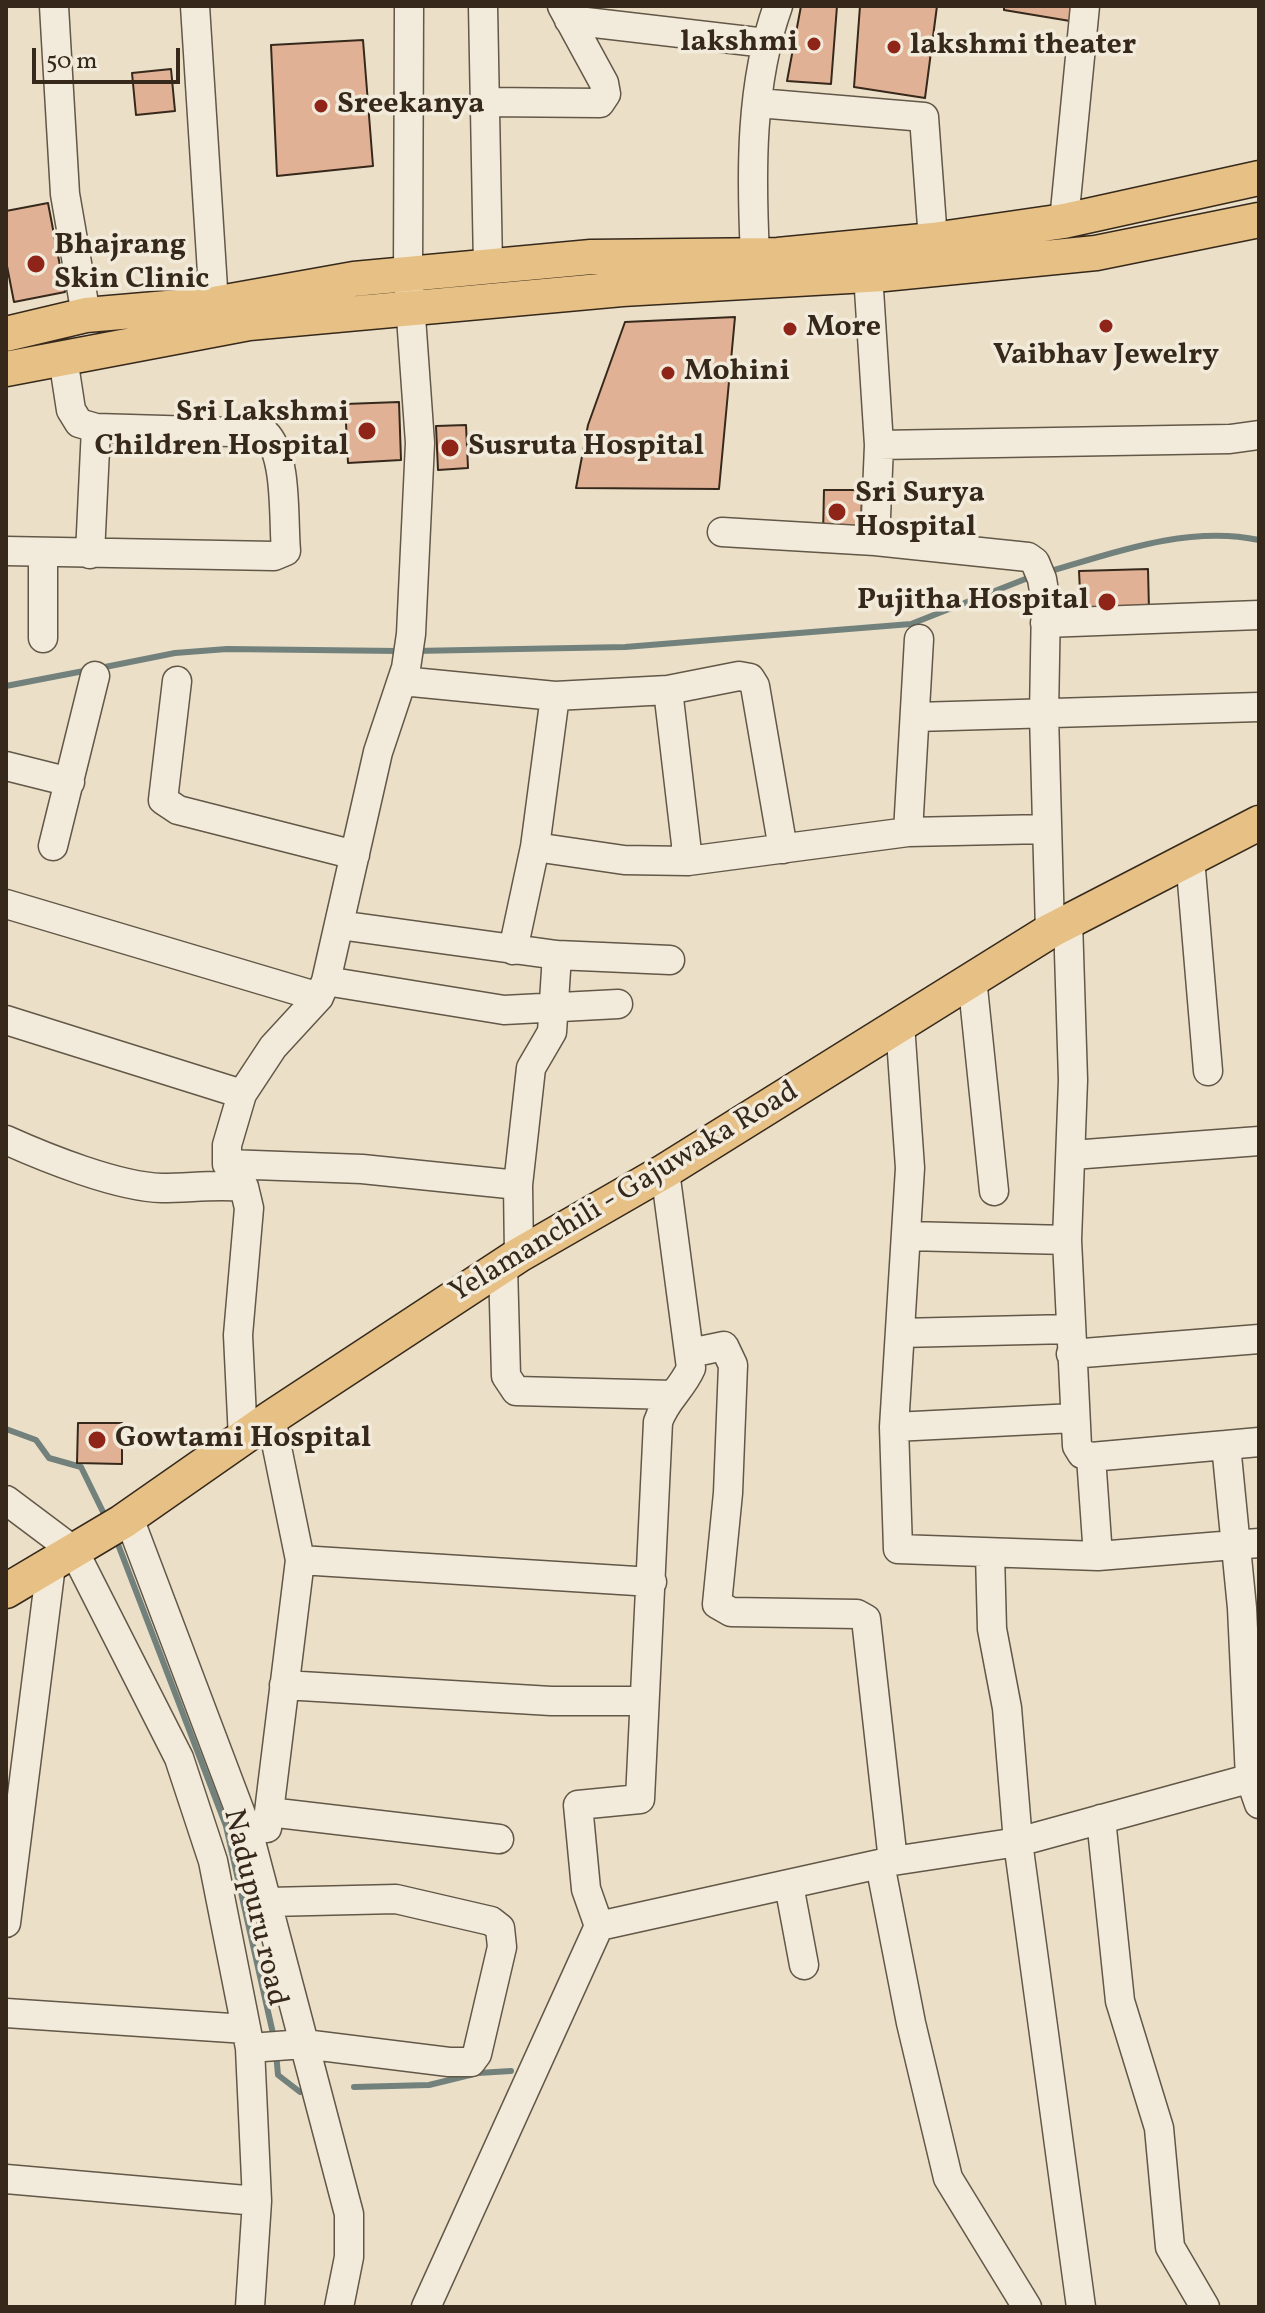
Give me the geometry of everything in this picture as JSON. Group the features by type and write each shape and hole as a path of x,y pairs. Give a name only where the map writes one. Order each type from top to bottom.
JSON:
{"main road":[{"path":"6,369 411,291 488,266 591,257 755,255 933,240 1064,221 1259,178"},
{"path":"6,334 86,315 214,304 354,279 411,291 622,289 868,274 1096,253 1259,220"},
{"name":"Yelamanchili - Gajuwaka Road","path":"6,1591 126,1520 271,1418 511,1260 665,1171 1059,926 1259,823"}],"street":[{"path":"54,6 65,194 86,315"},
{"path":"195,6 214,304"},
{"path":"243,1439 238,1335 249,1208 244,1187 227,1164 227,1145 242,1094 273,1047 323,989 378,752 404,674 411,634 420,443 411,291 409,6"},
{"path":"483,6 488,266"},
{"path":"755,255 751,179 758,103 766,43 778,6"},
{"path":"1064,221 1085,6"},
{"path":"484,102 600,103 606,94 604,83 566,13"},
{"path":"566,13 766,43"},
{"path":"758,103 924,117 933,240"},
{"path":"868,274 879,445 875,541"},
{"path":"6,551 274,556 286,551 279,459 276,444 265,433 96,428 79,423 71,410 63,358"},
{"path":"90,554 96,428"},
{"path":"879,445 1230,439 1259,435"},
{"path":"722,532 875,541 1028,557 1038,571 1045,623 1046,829 1059,926 1072,1155 1067,1240 1077,1446 1082,1454 1091,1457 1259,1442"},
{"path":"43,552 43,638"},
{"path":"1045,623 1259,615"},
{"path":"908,832 919,639"},
{"path":"404,674 555,696 668,690 739,676 750,678 755,686 783,849"},
{"path":"53,846 95,676"},
{"path":"177,681 163,800 178,810 355,855"},
{"path":"668,690 688,861"},
{"path":"513,950 535,847 555,696"},
{"path":"916,717 1259,707"},
{"path":"6,766 70,782"},
{"path":"535,847 624,860 688,861 908,832 1046,829"},
{"path":"1190,858 1208,1071"},
{"path":"6,904 323,989 489,1008 552,1010 618,1004"},
{"path":"339,925 557,955 670,960"},
{"path":"557,955 552,1032 531,1068 511,1260 506,1376 516,1391 673,1395"},
{"path":"972,978 994,1191"},
{"path":"6,1020 242,1094"},
{"path":"900,1024 910,1168 894,1427 898,1549 1098,1556 1247,1545"},
{"path":"6,1140 88,1171 160,1188 218,1184 244,1187"},
{"path":"1072,1155 1259,1141"},
{"path":"227,1164 362,1169 518,1185"},
{"path":"426,2307 599,1926 586,1889 578,1805 640,1799 642,1701 652,1582 658,1422 663,1406 691,1368 665,1171"},
{"path":"907,1236 1067,1240"},
{"path":"900,1333 1071,1342 1259,1339"},
{"path":"690,1353 724,1346 733,1365 728,1493 717,1604 731,1612 857,1614 866,1619 887,1862 911,2023 948,2178 1027,2307"},
{"path":"256,1858 269,1812 300,1560 271,1418"},
{"path":"894,1427 1074,1418"},
{"path":"599,1926 887,1862 1018,1842 1101,1819 1256,1786 1247,1545 1226,1445"},
{"path":"1091,1457 1098,1556"},
{"path":"6,1500 69,1553 9,1877 6,1923"},
{"path":"126,1520 256,1858 269,1902 349,2214 349,2257 339,2307"},
{"name":"Nadupuru road","path":"69,1553 179,1758 213,1861 248,2038 257,2201 250,2307"},
{"path":"990,1554 992,1629 1007,1708 1018,1842 1081,2307"},
{"path":"300,1560 652,1582"},
{"path":"284,1685 551,1701 642,1701"},
{"path":"269,1812 499,1839"},
{"path":"1101,1819 1120,2001 1159,2128 1170,2247 1205,2307"},
{"path":"213,1861 256,1858"},
{"path":"789,1885 804,1965"},
{"path":"6,2013 471,2062 477,2054 503,1936 491,1921 409,1900 269,1902"},
{"path":"6,2179 257,2201"}],"building":[{"name":"lakshmi","path":"801,6 837,6 831,84 787,81"},
{"name":"lakshmi theater","path":"860,6 937,6 925,98 854,87"},
{"path":"1004,6 1072,6 1070,21 1004,10"},
{"name":"Sreekanya","path":"363,40 373,166 277,176 271,45"},
{"path":"171,69 175,111 136,115 132,73"},
{"path":"48,203 65,292 14,302 6,261 6,211"},
{"name":"Mohini","path":"735,317 719,489 576,488 588,425 625,322"},
{"path":"399,402 401,460 348,463 345,404"},
{"path":"466,425 468,468 438,470 436,426"},
{"path":"824,490 862,490 861,535 823,534"},
{"path":"1148,569 1149,610 1081,612 1079,571"},
{"path":"78,1423 122,1423 122,1464 77,1463"}],"waterway":[{"path":"1048,572 1126,549 1179,538 1233,536 1259,540"},
{"path":"414,651 625,647 911,624 1033,576"},
{"path":"100,668 175,653 227,649 399,651"},
{"path":"6,686 89,670"},
{"path":"6,1429 36,1440 49,1458 81,1467 106,1518"},
{"path":"116,1539 226,1826 274,2038"},
{"path":"276,2053 278,2075 300,2092"},
{"path":"354,2087 429,2085 478,2073 511,2071"}],"place":[{"name":"lakshmi","path":"814,44"},
{"name":"lakshmi theater","path":"894,47"},
{"name":"Sreekanya","path":"321,106"},
{"name":"Bhajrang Skin Clinic","path":"36,264"},
{"name":"Vaibhav Jewelry","path":"1106,326"},
{"name":"More","path":"790,329"},
{"name":"Mohini","path":"668,373"},
{"name":"Sri Lakshmi Children Hospital","path":"367,431"},
{"name":"Susruta Hospital","path":"450,448"},
{"name":"Sri Surya Hospital","path":"837,512"},
{"name":"Pujitha Hospital","path":"1107,602"},
{"name":"Gowtami Hospital","path":"97,1440"}]}
